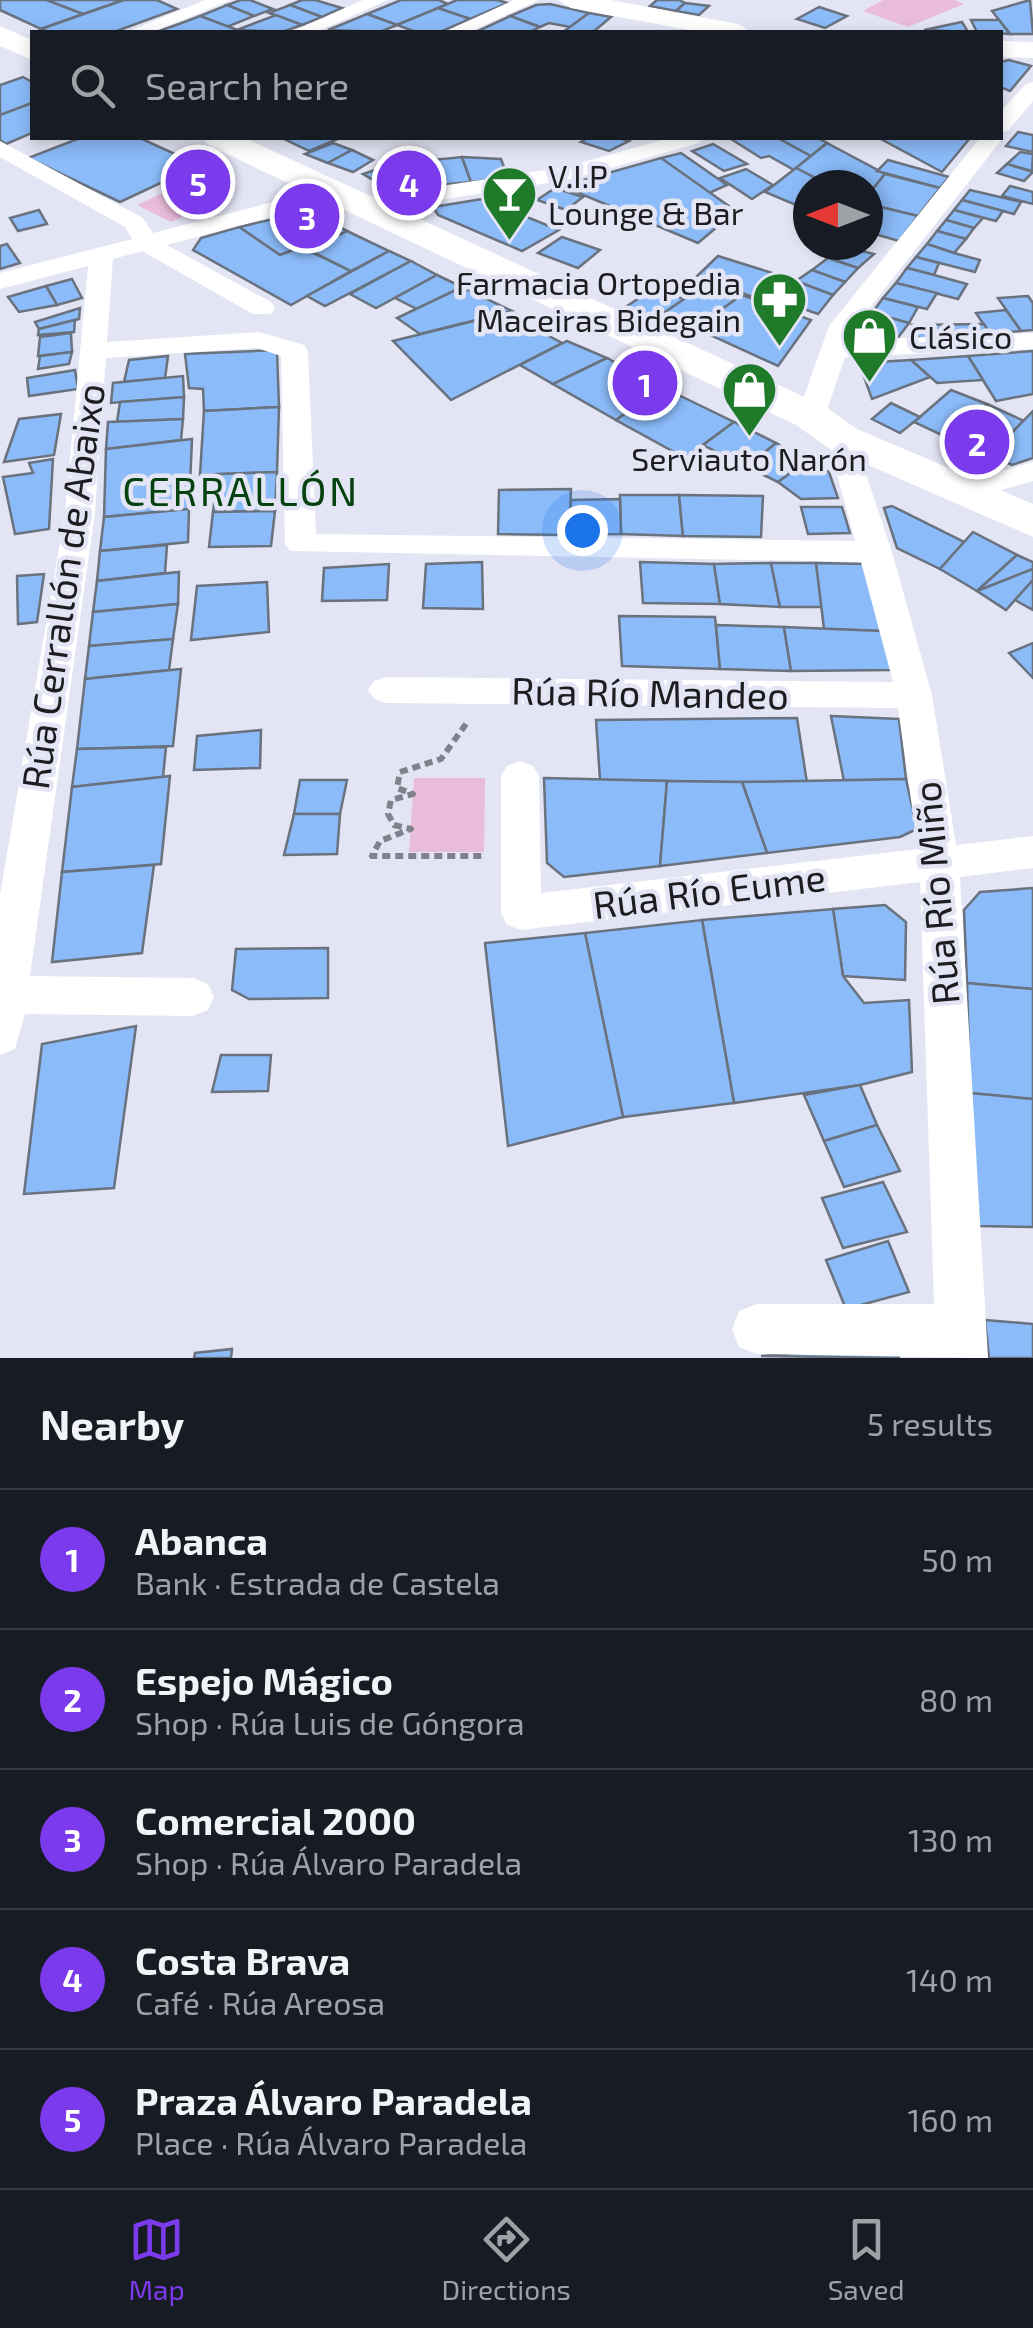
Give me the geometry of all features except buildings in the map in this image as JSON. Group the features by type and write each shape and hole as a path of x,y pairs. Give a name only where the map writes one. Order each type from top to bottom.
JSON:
{"main road":[{"path":"0,35 30,50"},
{"path":"224,140 1033,522"}],"street":[{"path":"143,30 222,0"},
{"path":"306,30 380,0"},
{"path":"459,30 530,0"},
{"path":"570,0 728,30"},
{"path":"1003,50 1033,50"},
{"path":"1003,123 1033,88"},
{"path":"0,281 146,242 349,199 568,173 684,140"},
{"path":"826,427 834,349 842,326 989,140"},
{"path":"0,148 134,223 146,242 262,308"},
{"name":"Rúa Cerrallón de Abaixo","path":"4,1015 50,687 80,512 101,255"},
{"path":"92,351 260,340 294,352 301,544 876,552"},
{"path":"834,349 1033,341"},
{"name":"Rúa Río Miño","path":"826,427 876,552 914,696 939,861 960,1344"},
{"path":"964,492 1033,471"},
{"name":"Rúa Río Mandeo","path":"386,690 914,696"},
{"name":"Rúa Río Eume","path":"520,776 520,913 1033,852"},
{"path":"4,1015 193,997"},
{"path":"757,1330 960,1344"}],"path":[{"path":"479,690 449,754 427,770 400,772 397,788 413,794 391,800 388,814 394,825 411,829 380,841 372,856 520,856"}],"shaded area":[{"path":"883,0 955,0 964,4 908,27 863,11"},
{"path":"199,176 233,192 171,222 137,205"},
{"path":"414,778 485,778 484,852 409,852"}],"place":[{"name":"Praza Álvaro Paradela","path":"198,182"},
{"name":"Costa Brava","path":"409,183"},
{"name":"Comercial 2000","path":"307,216"},
{"name":"V.I.P Lounge & Bar","path":"509,242"},
{"name":"Farmacia Ortopedia Maceiras Bidegain","path":"780,349"},
{"name":"Abanca","path":"645,383"},
{"name":"Clásico","path":"870,385"},
{"name":"Serviauto Narón","path":"749,438"},
{"name":"Espejo Mágico","path":"977,442"}],"district":[{"name":"CERRALLÓN","path":"241,490"}]}
